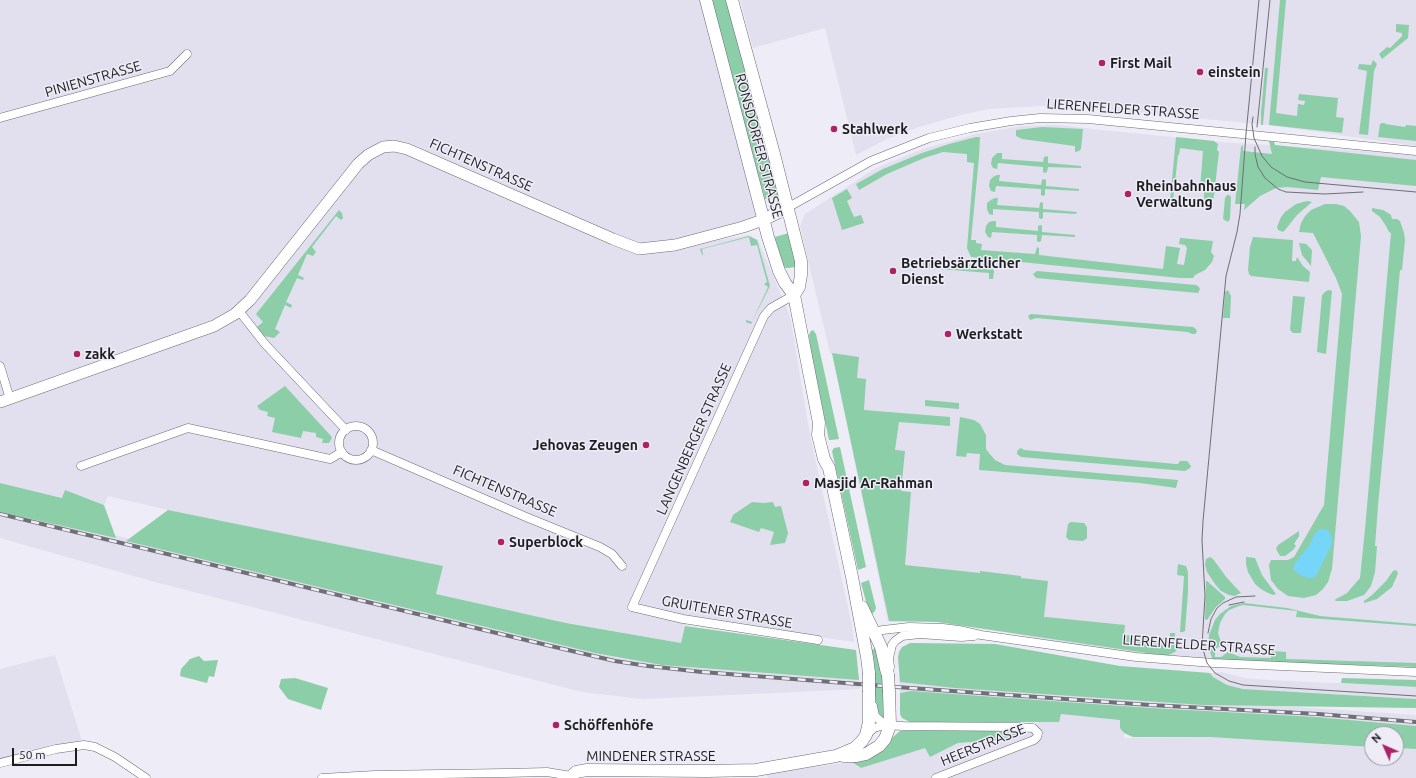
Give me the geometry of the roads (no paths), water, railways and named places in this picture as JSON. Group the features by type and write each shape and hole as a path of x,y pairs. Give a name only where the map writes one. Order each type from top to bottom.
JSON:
{"main road":[{"name":"RONSDORFER STRASSE","path":"706,0 763,220 779,271 785,283 794,295 819,423 824,434 830,457 829,468 860,620 868,634 880,645 888,675 888,725"},
{"name":"RONSDORFER STRASSE","path":"732,0 774,154 801,261 799,286 794,295"},
{"name":"LIERENFELDER STRASSE","path":"774,214 787,208"},
{"name":"FICHTENSTRASSE","path":"763,220 774,214"},
{"name":"RONSDORFER STRASSE","path":"854,587 863,610 868,634 870,694 868,701 869,722 866,735"},
{"name":"MINDENER STRASSE","path":"570,777 576,772 587,770 756,770 836,756 857,756 872,751 879,746 885,739 888,725"},
{"name":"MINDENER STRASSE","path":"836,756 855,748 866,735"}],"street":[{"name":"PINIENSTRASSE","path":"0,118 170,71 188,54"},
{"name":"LIERENFELDER STRASSE","path":"787,208 871,161 929,138 970,128 1040,118 1130,122 1416,151"},
{"name":"FICHTENSTRASSE","path":"5,400 214,326 239,311 250,300 358,164 368,155 389,146 407,149 619,242 639,248 675,245 743,227 763,220"},
{"name":"LANGENBERGER STRASSE","path":"632,607 764,316 771,308 794,295"},
{"path":"239,311 265,344 346,430"},
{"path":"0,366 5,400"},
{"path":"360,427 368,432 372,440 371,450 366,457 357,460 348,458 340,448 340,438 346,430 360,427"},
{"path":"81,466 188,428 330,459 342,452"},
{"name":"FICHTENSTRASSE","path":"371,450 519,514 600,547 612,554 622,566"},
{"name":"GRUITENER STRASSE","path":"632,607 682,620 818,640"},
{"name":"LIERENFELDER STRASSE","path":"868,634 927,627 959,630 981,635 1136,657 1178,661 1416,672"},
{"name":"LIERENFELDER STRASSE","path":"880,645 909,634 961,637 981,635"},
{"path":"888,675 890,668 890,651 896,640"},
{"path":"870,694 875,716 888,725"},
{"name":"HEERSTRASSE","path":"888,725 1018,727 1033,728 1038,733 1034,740 936,778"},
{"name":"MINDENER STRASSE","path":"866,735 874,728 888,725"},
{"path":"0,763 56,749 95,746 115,757 146,778"},
{"name":"MINDENER STRASSE","path":"322,778 375,775 512,772 547,772 570,777"}],"water":[{"path":"1321,529 1328,530 1332,538 1331,546 1316,576 1307,578 1297,573 1293,569 1295,563 1309,546 1315,533"}],"tram line":[{"path":"1259,0 1240,214 1226,276 1203,521 1202,540 1205,596 1202,646 1207,663 1215,673 1229,681 1243,685 1416,696"},
{"path":"1257,127 1270,0"},
{"path":"1253,117 1252,124 1254,138 1262,156 1271,167 1287,177 1305,182 1416,192"},
{"path":"1255,147 1258,167 1265,178 1278,189 1286,192 1325,194 1363,192"},
{"path":"1208,633 1211,619 1217,608 1223,603 1236,597 1255,596"},
{"path":"1229,605 1244,602"}],"railway":[{"path":"0,514 555,647 615,661 648,666 702,672 910,688 1150,705 1318,714 1416,722"}],"place":[{"name":"First Mail","path":"1102,63"},
{"name":"einstein","path":"1200,72"},
{"name":"Stahlwerk","path":"834,129"},
{"name":"Rheinbahnhaus Verwaltung","path":"1128,194"},
{"name":"Betriebsärztlicher Dienst","path":"893,271"},
{"name":"Werkstatt","path":"948,334"},
{"name":"zakk","path":"77,354"},
{"name":"Jehovas Zeugen","path":"646,445"},
{"name":"Masjid Ar-Rahman","path":"806,483"},
{"name":"Superblock","path":"501,542"},
{"name":"Schöffenhöfe","path":"556,725"}]}
